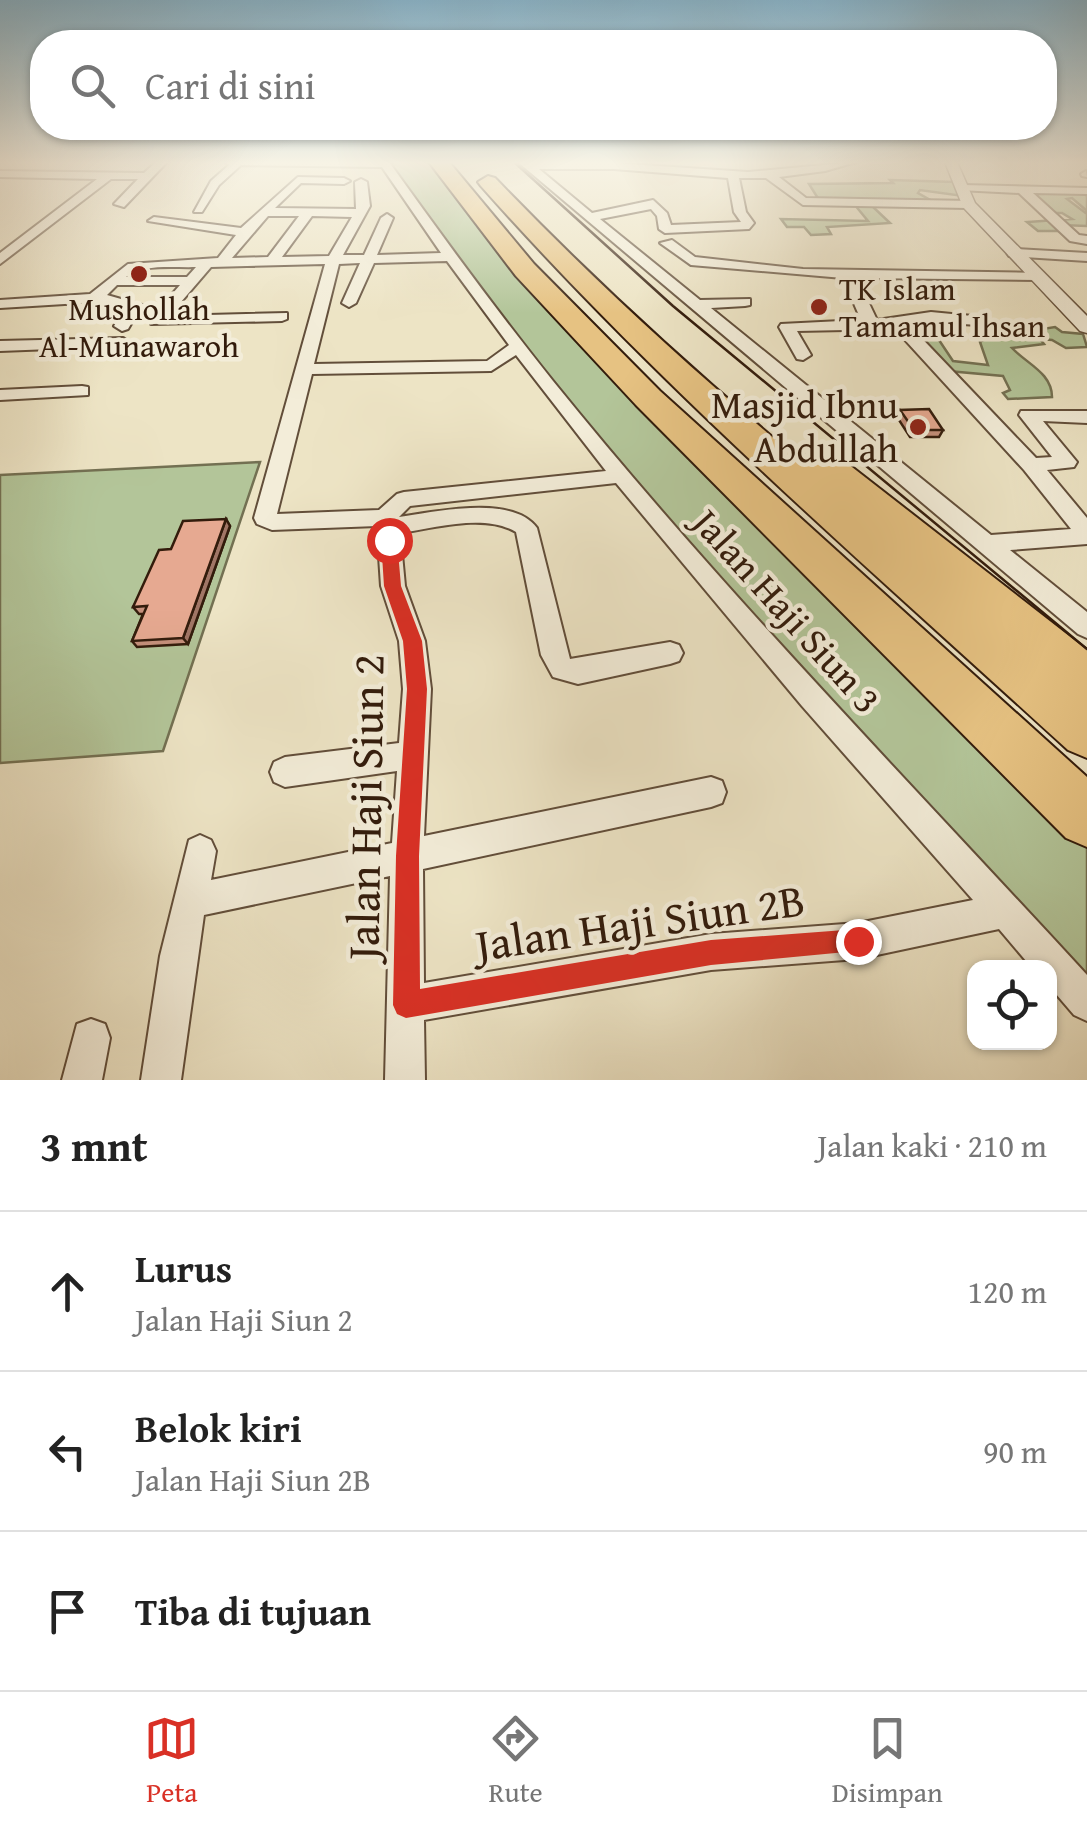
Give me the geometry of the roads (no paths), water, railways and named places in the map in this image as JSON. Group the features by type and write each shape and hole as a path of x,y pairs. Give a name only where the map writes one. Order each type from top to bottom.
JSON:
{"highway":[{"path":"479,212 525,270 648,398 1087,817"},
{"path":"517,212 568,269 691,386 1087,732"},
{"path":"546,212 557,230 716,374 1087,680"}],"street":[{"path":"0,260 61,212"},
{"path":"4,349 133,337 156,321 190,281 215,263 267,212"},
{"path":"283,212 359,214 333,261 266,521 387,522 498,515 516,519 526,528 554,655 562,669 578,672 670,652"},
{"name":"Jalan Haji Siun 3","path":"417,212 515,348 695,568 1087,1002"},
{"path":"580,212 1087,627"},
{"path":"587,218 629,212"},
{"path":"660,212 666,236 692,261 849,275 1037,276"},
{"path":"623,247 666,236 747,225 740,212"},
{"path":"980,212 1087,327"},
{"path":"1047,212 1075,238 1087,240"},
{"path":"272,262 308,213"},
{"path":"349,304 387,218"},
{"path":"154,221 244,232"},
{"path":"1014,253 1087,257"},
{"path":"0,304 99,296 124,270 135,266 447,256"},
{"path":"849,275 872,325"},
{"path":"116,281 190,281"},
{"path":"99,296 134,306 133,337"},
{"path":"693,305 745,302"},
{"path":"156,321 282,316"},
{"path":"803,354 788,327 899,324 931,317 978,320"},
{"path":"899,324 1031,465 1087,534"},
{"path":"306,369 492,366 515,348"},
{"path":"0,395 82,391"},
{"path":"1028,415 1068,462 1031,465"},
{"path":"982,416 1087,417"},
{"path":"387,522 404,499 620,476"},
{"name":"Jalan Haji Siun 2","path":"387,522 393,586 412,641 417,689 408,856 405,1080"},
{"path":"982,544 1087,534"},
{"path":"285,772 412,755"},
{"path":"192,901 711,792"},
{"path":"162,1080 178,956 200,851"},
{"name":"Jalan Haji Siun 2B","path":"406,1005 711,952 858,941 1005,911"},
{"path":"82,1080 91,1038"}],"tram line":[{"path":"570,212 673,306 1087,649"}],"place":[{"name":"Mushollah Al-Munawaroh","path":"139,274"},
{"name":"TK Islam Tamamul Ihsan","path":"819,307"},
{"name":"Masjid Ibnu Abdullah","path":"918,427"}]}
